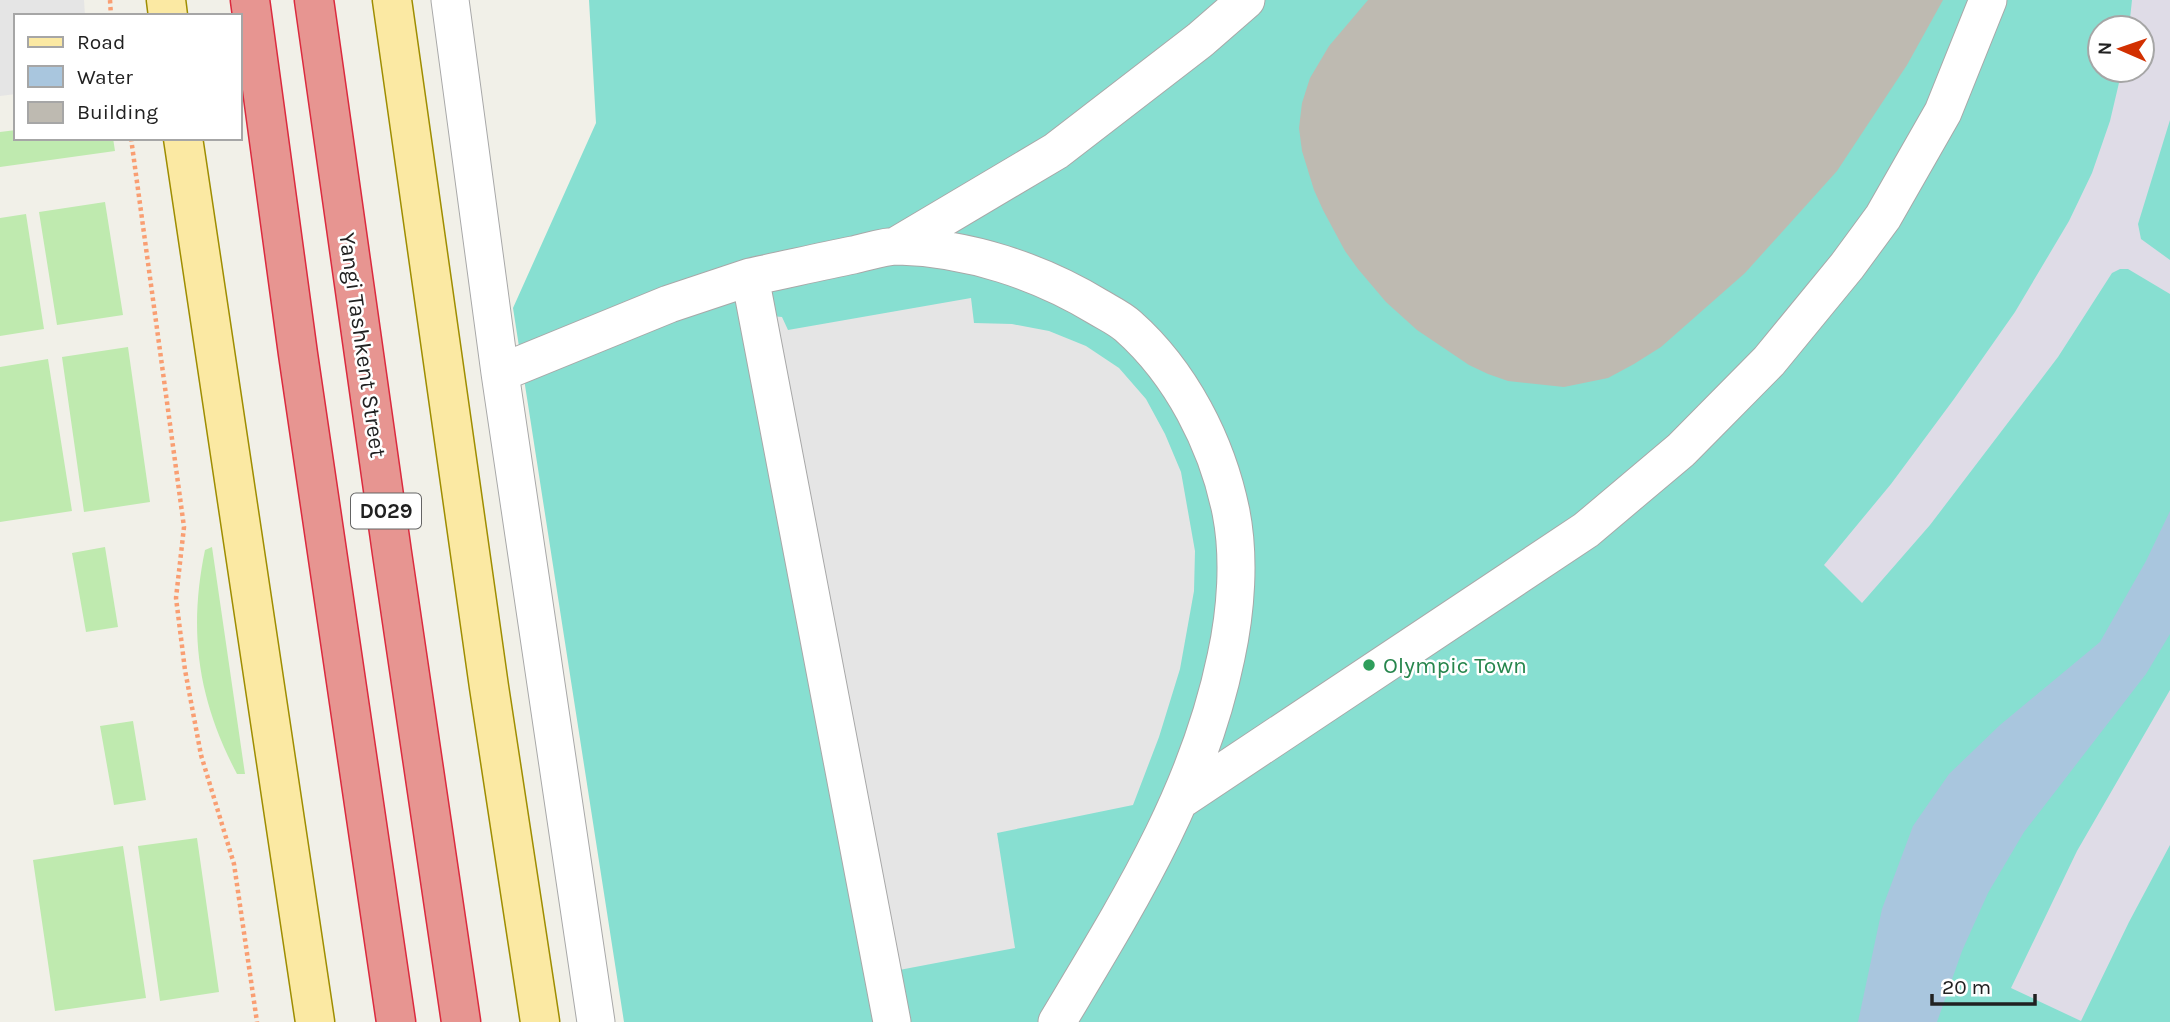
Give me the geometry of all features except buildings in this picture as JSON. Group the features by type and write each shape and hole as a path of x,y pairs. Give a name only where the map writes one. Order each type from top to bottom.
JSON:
{"highway":[{"name":"D029","path":"250,0 296,340 397,1022"},
{"name":"Yangi Tashkent Street","path":"314,0 461,1022"}],"main road":[{"path":"392,0 491,700 540,1022"},
{"path":"183,140 315,1022"}],"lane":[{"path":"450,0 500,373 596,1022"},
{"path":"896,246 1055,151 1200,40 1246,0"},
{"path":"1182,799 1586,530 1681,450 1769,361 1847,266 1883,217 1943,111 1988,0"},
{"path":"500,373 669,304 750,277 896,246 966,254 1036,274 1082,297 1126,324 1164,364 1195,410 1216,461 1231,513 1235,562 1234,611 1214,705 1182,799 1138,886 1057,1022"},
{"path":"750,277 892,1022"}],"path":[{"path":"131,140 184,527 176,598 185,670 201,755 234,864 257,1022"}],"green space":[{"path":"14,130 14,140 113,140 115,151 0,167 0,132"},
{"path":"105,202 123,315 57,325 39,212"},
{"path":"26,214 44,329 0,336 0,218"},
{"path":"128,347 150,502 84,512 62,357"},
{"path":"48,359 72,511 0,522 0,367"},
{"path":"105,547 118,627 86,632 72,553"},
{"path":"212,547 245,774 237,774 224,746 205,692 200,665 197,609 205,550"},
{"path":"133,721 146,800 114,805 100,726"},
{"path":"197,838 219,992 160,1001 138,846"},
{"path":"123,846 146,998 55,1011 33,860"}],"shaded area":[{"path":"0,0 84,0 85,14 14,14 14,94 0,96"},
{"name":"Olympic Town","path":"589,0 2170,0 2170,1022 624,1022 513,308 596,123"},
{"path":"2132,0 2170,0 2170,120 2138,224 2141,239 2170,260 2170,294 2128,269 2112,273 2058,357 1930,525 1862,603 1824,565 1891,484 2015,312 2069,221 2092,173 2110,121 2119,84 2156,84 2156,14 2130,14"},
{"path":"971,298 974,323 1012,324 1049,331 1086,346 1119,368 1146,399 1181,472 1195,551 1194,591 1180,669 1159,737 1133,805 997,833 1015,948 894,971 771,316 782,317 788,330"},
{"path":"2170,690 2170,845 2081,1021 2011,988 2077,851"}],"water":[{"path":"2170,511 2170,634 2146,674 2024,832 1988,893 1962,951 1937,1022 1858,1022 1882,909 1913,826 1949,774 2000,725 2100,642 2146,561"}],"place":[{"name":"Olympic Town","path":"1369,665"}]}
